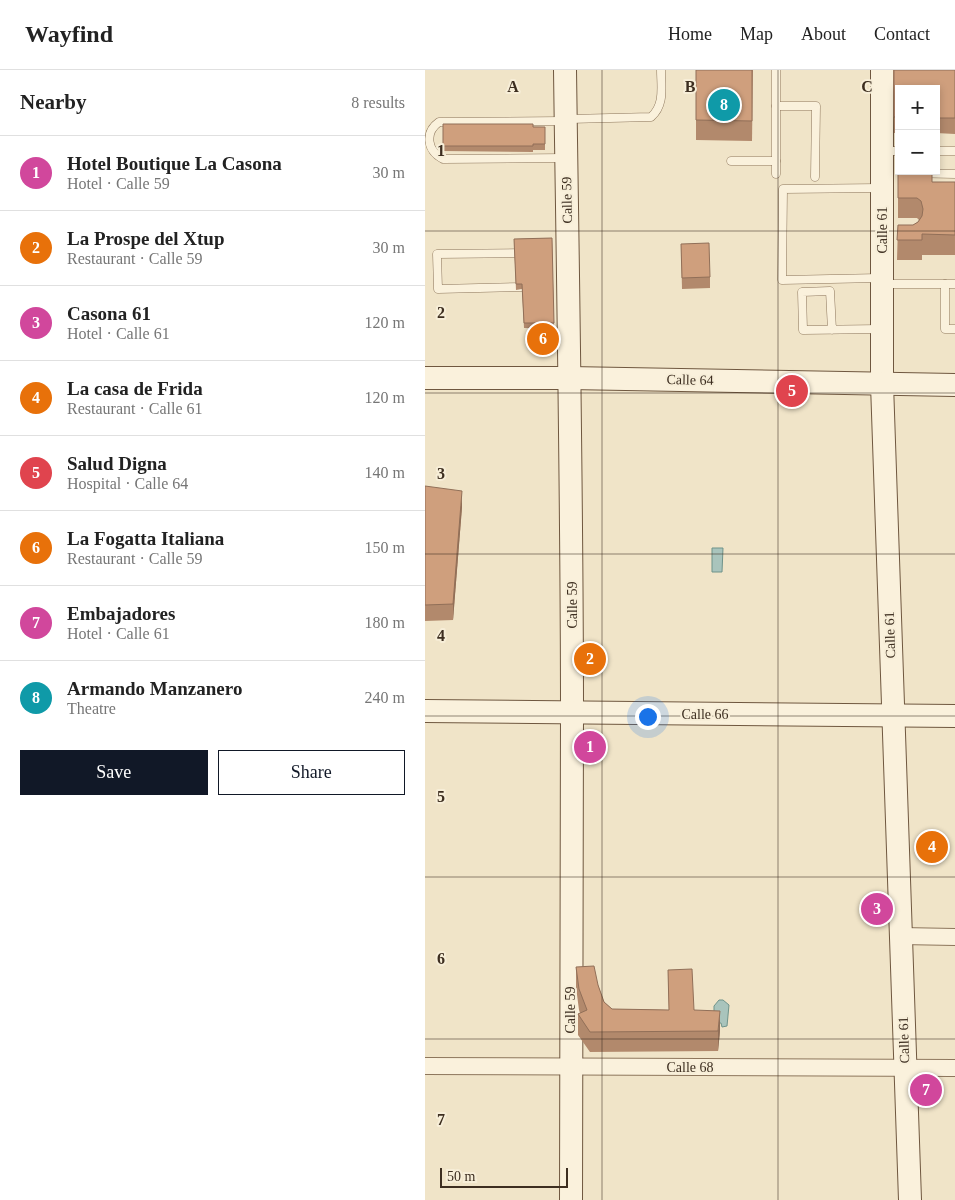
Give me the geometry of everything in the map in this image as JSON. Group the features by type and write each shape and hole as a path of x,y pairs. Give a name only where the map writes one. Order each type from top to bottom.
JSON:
{"street":[{"name":"Calle 59","path":"565,70 567,158 565,244 566,331 570,378 572,713 571,1200"},
{"name":"Calle 61","path":"882,70 890,151 882,188 882,384 910,1200"},
{"name":"Calle 64","path":"425,378 570,378 955,385"},
{"name":"Calle 66","path":"425,711 955,716"},
{"path":"901,936 955,937"},
{"name":"Calle 68","path":"425,1066 955,1068"}],"lane":[{"path":"567,158 443,159 433,154 428,145 427,134 432,126 439,122 651,117 657,112 660,105 661,70"},
{"path":"776,70 776,174"},
{"path":"776,106 816,106 815,177"},
{"path":"940,151 955,152"},
{"path":"731,161 776,161"},
{"path":"940,174 955,174"},
{"path":"882,188 783,189 782,280 955,284"},
{"path":"532,253 437,254 438,289 534,287"},
{"path":"945,284 945,329 955,329"},
{"path":"832,330 830,291 802,292 803,330 832,330 883,329"}],"water":[{"path":"712,548 723,548 722,572 712,572"},
{"path":"719,1000 723,1000 729,1005 727,1026 722,1027 721,1023 718,1023 714,1013 714,1006"}],"building":[{"path":"696,70 752,70 752,121 696,120"},
{"path":"894,70 955,70 955,118 940,118 940,85 895,85 894,117"},
{"path":"443,124 533,124 533,127 545,127 545,144 533,144 533,146 443,146"},
{"path":"898,175 932,175 932,182 955,182 955,235 922,234 922,240 897,240 898,225 913,225 918,222 922,216 923,209 921,201 917,198 898,198"},
{"path":"552,238 554,323 524,323 522,284 516,284 514,239"},
{"path":"709,243 710,277 682,278 681,244"},
{"path":"425,486 462,491 453,604 425,605"},
{"path":"594,966 604,1002 612,1009 669,1010 668,970 692,969 694,1010 720,1011 718,1031 590,1032 578,1014 587,1010 579,989 576,967"}],"place":[{"name":"Armando Manzanero","path":"724,105"},
{"name":"La Fogatta Italiana","path":"543,339"},
{"name":"Salud Digna","path":"792,391"},
{"name":"La Prospe del Xtup","path":"590,659"},
{"name":"Hotel Boutique La Casona","path":"590,747"},
{"name":"La casa de Frida","path":"932,847"},
{"name":"Casona 61","path":"877,909"},
{"name":"Embajadores","path":"926,1090"}]}
